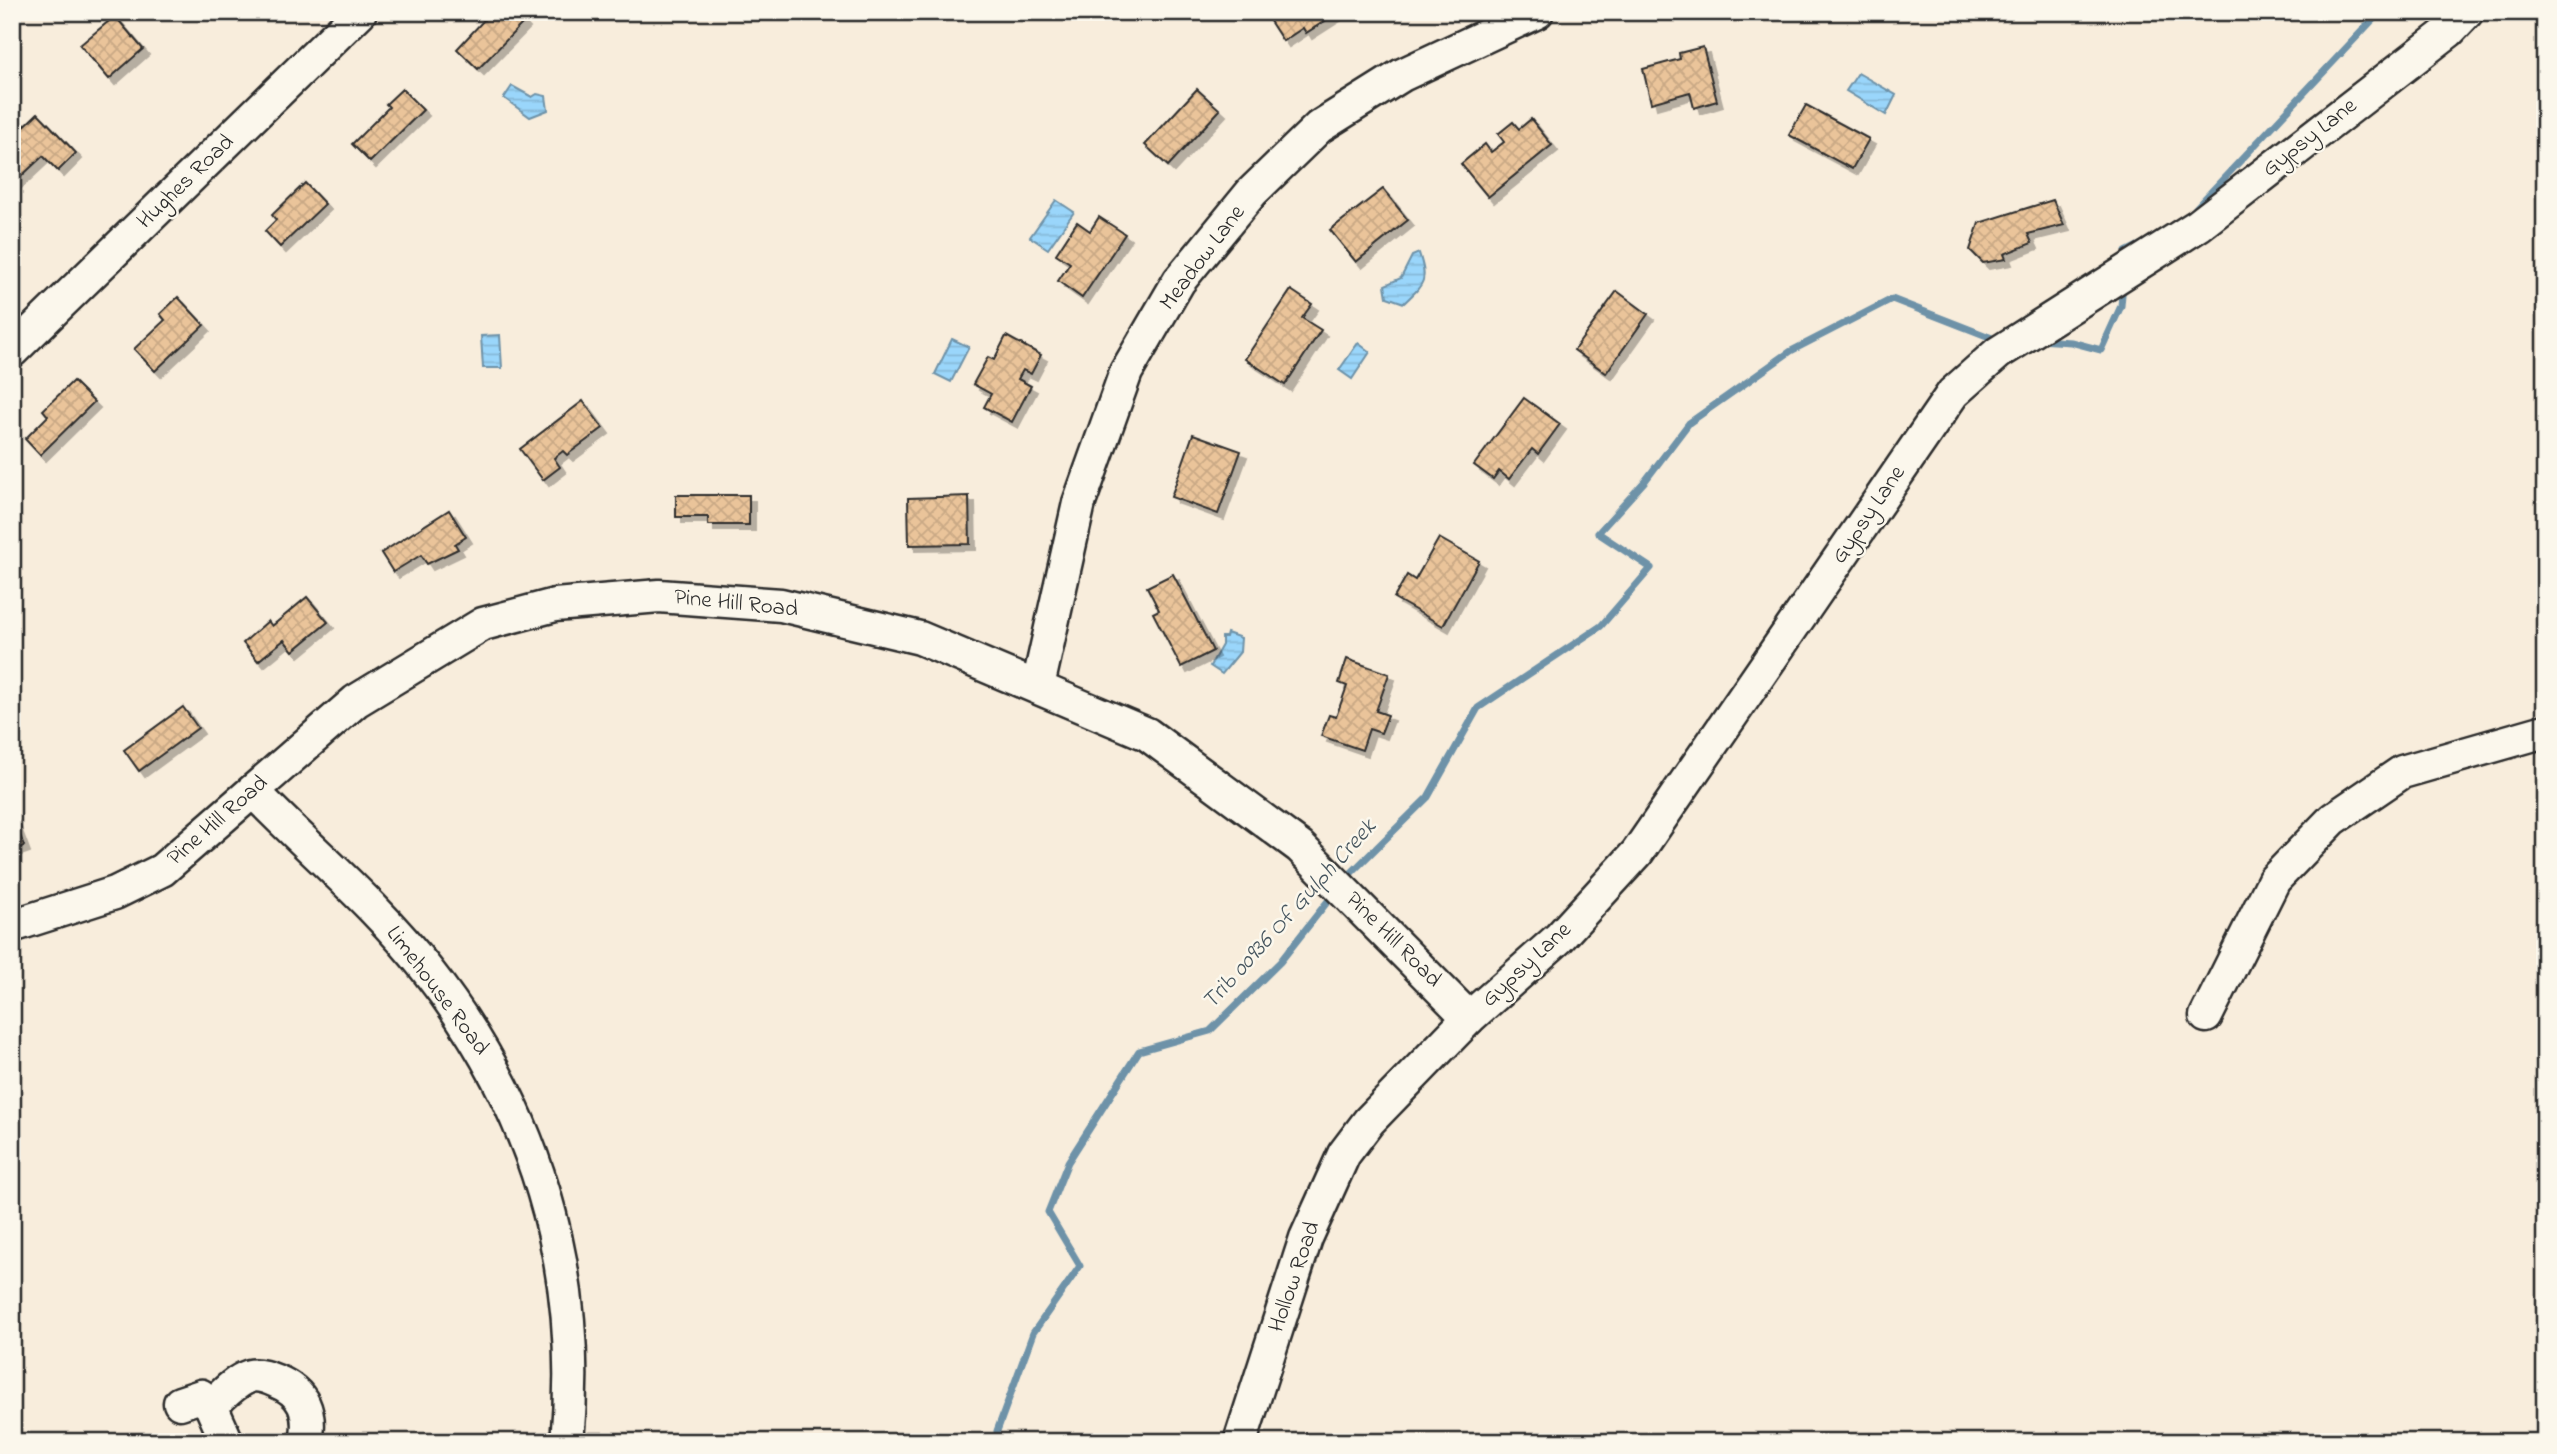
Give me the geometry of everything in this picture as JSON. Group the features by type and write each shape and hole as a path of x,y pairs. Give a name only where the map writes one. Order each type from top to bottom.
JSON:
{"street":[{"name":"Hughes Road","path":"12,351 360,12"},
{"name":"Meadow Lane","path":"1038,686 1079,503 1126,372 1179,281 1252,192 1319,127 1402,75 1537,12"},
{"name":"Gypsy Lane","path":"1368,1121 1469,1018 1559,938 1637,853 1953,393 1998,353 2199,225 2449,31 2467,12"},
{"name":"Pine Hill Road","path":"12,926 115,893 162,870 356,702 439,648 483,624 555,605 659,596 781,605 920,638 1147,734 1300,847 1469,1018"},
{"path":"2206,1016 2274,880 2333,819 2402,772 2545,731"},
{"name":"Limehouse Road","path":"253,791 379,914 426,968 467,1024 498,1076 519,1119 540,1178 556,1239 566,1299 569,1353 567,1442"},
{"name":"Hollow Road","path":"1240,1442 1306,1238 1344,1154 1368,1121"},
{"path":"227,1442 196,1404 252,1375 269,1378 299,1393 306,1406 306,1442"}],"water":[{"path":"1858,73 1896,95 1886,115 1846,91"},
{"path":"512,86 532,97 537,94 546,96 548,110 530,117 504,98"},
{"path":"1056,200 1074,212 1048,249 1030,237"},
{"path":"1419,253 1424,276 1420,286 1404,303 1387,297 1385,285 1401,278 1412,256"},
{"path":"500,335 502,368 483,368 481,336"},
{"path":"952,339 969,347 951,382 935,374"},
{"path":"1358,343 1370,352 1352,379 1339,370"},
{"path":"1227,633 1241,638 1240,652 1222,674 1210,666 1222,645 1222,637 1226,637"}],"building":[{"path":"478,12 514,12 524,22 478,69 457,49 484,20"},
{"path":"1282,12 1339,12 1306,33 1303,28 1283,41 1270,21"},
{"path":"115,16 143,49 109,79 80,45"},
{"path":"1703,47 1717,101 1694,108 1690,92 1651,103 1643,69 1680,59 1679,53"},
{"path":"402,89 423,110 370,162 352,144 389,107 386,104"},
{"path":"1197,89 1220,110 1168,166 1145,145"},
{"path":"1806,105 1869,139 1852,169 1789,135"},
{"path":"38,113 76,153 58,171 43,156 12,185 12,138"},
{"path":"1531,119 1552,145 1488,197 1461,164 1485,144 1491,152 1504,142 1498,134 1513,122 1519,129"},
{"path":"305,183 325,204 280,247 265,231 276,220 272,215"},
{"path":"1383,189 1408,220 1356,262 1330,230"},
{"path":"2053,200 2064,225 2028,234 2032,243 2004,254 2006,259 1983,263 1970,250 1979,223"},
{"path":"1099,217 1125,234 1082,298 1058,281 1070,263 1056,254 1077,222 1090,231"},
{"path":"1291,290 1312,304 1302,318 1321,330 1285,385 1245,359"},
{"path":"1617,291 1648,314 1606,373 1574,350"},
{"path":"178,297 204,325 155,371 134,349 165,320 160,314"},
{"path":"1006,336 1041,355 1031,374 1023,370 1018,379 1031,386 1012,422 984,407 991,394 973,384 988,357 994,360"},
{"path":"73,381 94,402 40,455 25,439 48,416 43,410"},
{"path":"1524,398 1560,424 1538,454 1532,449 1509,479 1499,471 1493,479 1474,465"},
{"path":"583,401 603,428 567,455 563,451 554,458 560,467 543,480 520,449"},
{"path":"1193,434 1241,451 1218,514 1171,497"},
{"path":"676,495 749,495 749,525 708,525 708,517 676,517"},
{"path":"969,496 970,544 909,545 908,498"},
{"path":"449,510 466,537 455,544 458,549 427,564 421,555 393,572 381,553"},
{"path":"1439,538 1479,561 1443,626 1394,598 1407,575 1415,580"},
{"path":"1173,574 1213,651 1181,667 1153,613 1159,610 1147,587"},
{"path":"307,597 328,622 293,651 284,640 258,661 243,643 268,621 272,626"},
{"path":"1347,659 1389,674 1376,711 1388,715 1381,733 1369,729 1362,750 1321,736 1329,715 1336,717 1347,686 1339,683"},
{"path":"183,707 198,728 139,771 124,750"},
{"path":"12,814 24,846 12,850"}],"waterway":[{"name":"Trib 00936 Of Gulph Creek","path":"2195,209 2380,12"},
{"name":"Trib 00936 Of Gulph Creek","path":"2125,261 2126,252 2142,244"},
{"name":"Trib 00936 Of Gulph Creek","path":"2038,340 2071,342 2101,350 2121,306 2123,283"},
{"name":"Trib 00936 Of Gulph Creek","path":"1345,879 1428,797 1478,708 1601,626 1651,568 1598,533 1645,481 1689,423 1791,351 1892,299 1992,338 2002,338"},
{"name":"Trib 00936 Of Gulph Creek","path":"997,1442 997,1431 1033,1333 1080,1266 1048,1212 1068,1162 1139,1051 1210,1031 1280,962 1335,892"}]}
